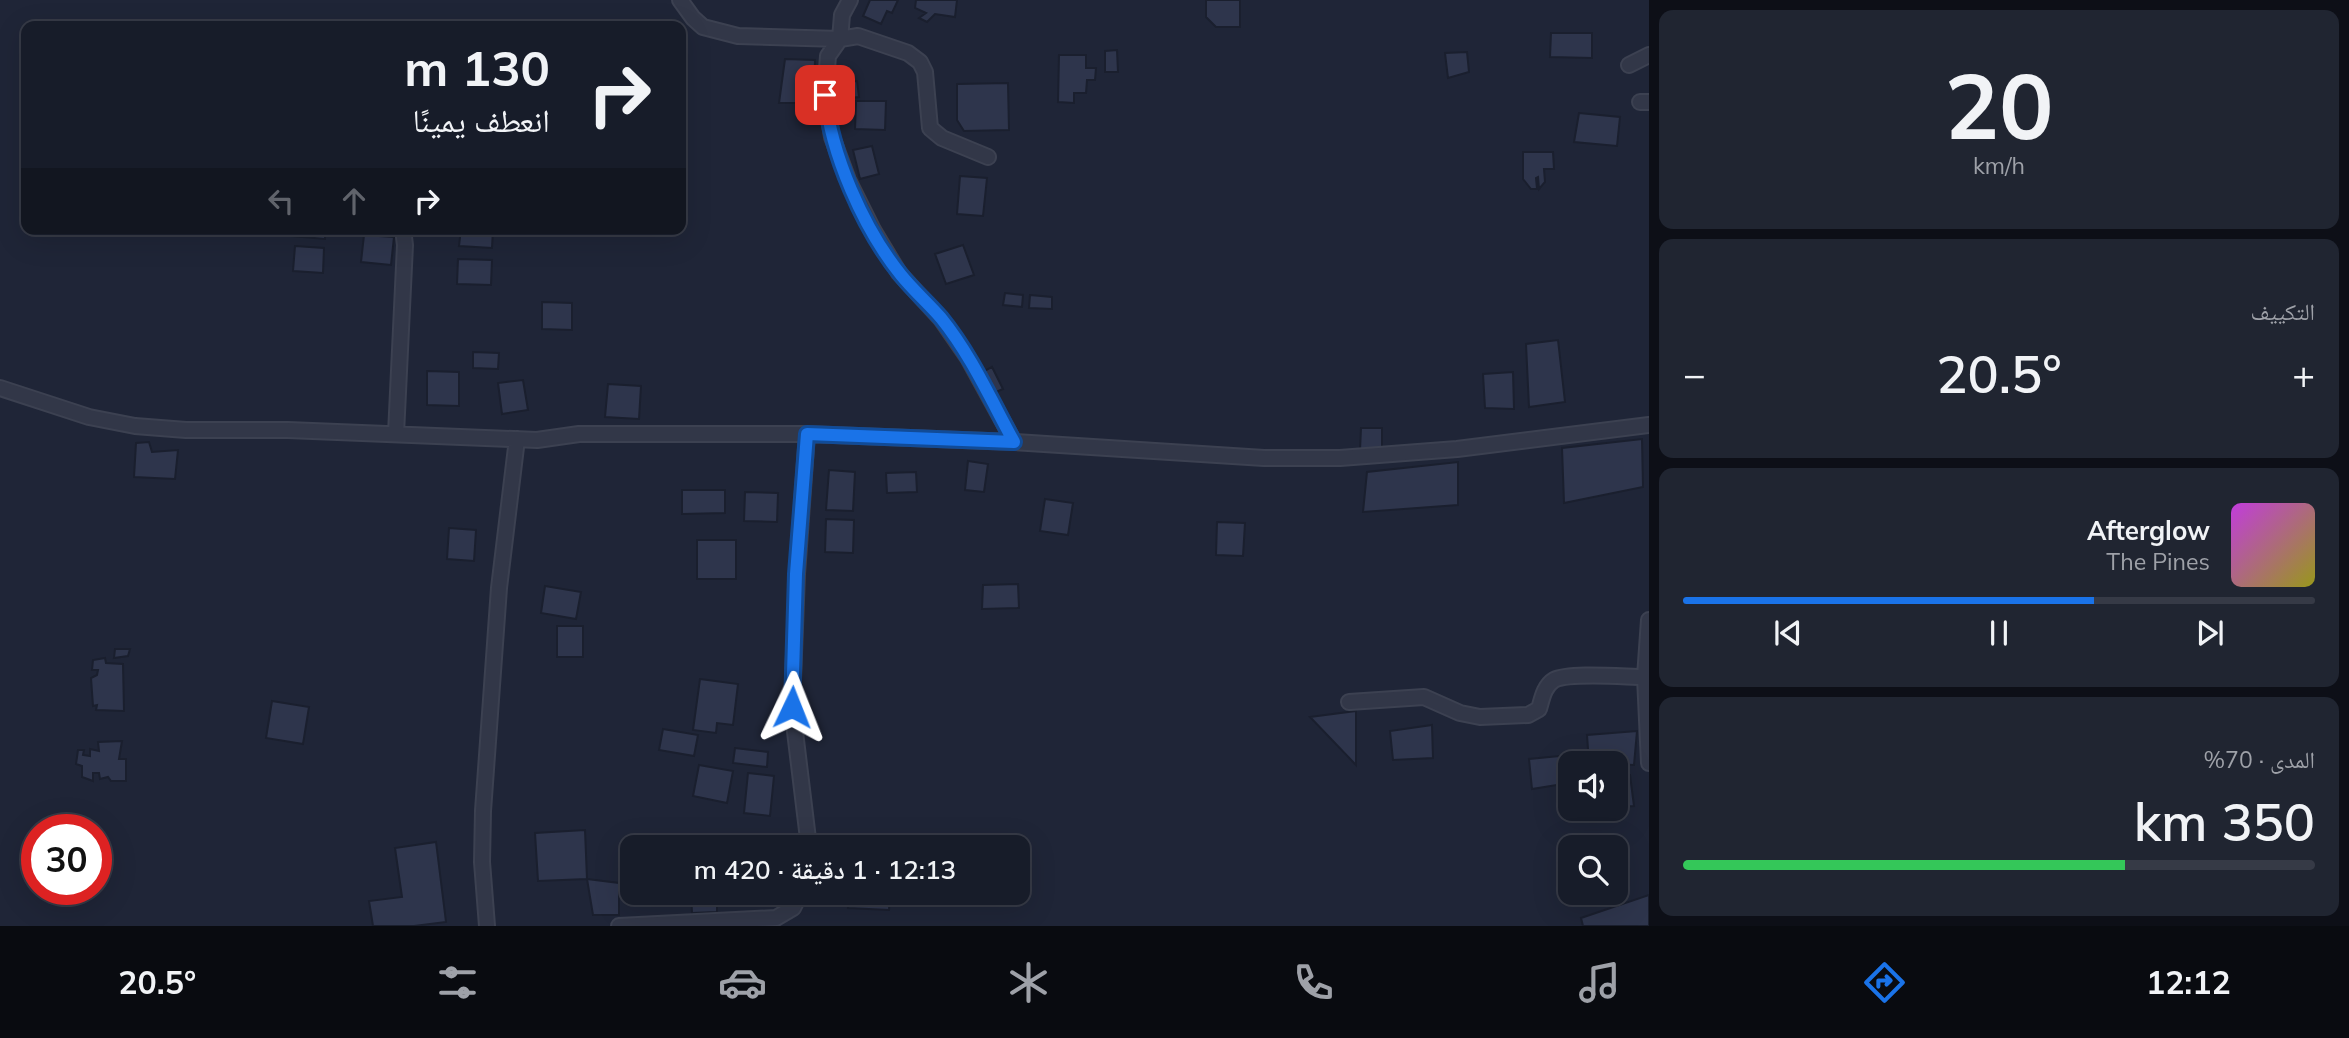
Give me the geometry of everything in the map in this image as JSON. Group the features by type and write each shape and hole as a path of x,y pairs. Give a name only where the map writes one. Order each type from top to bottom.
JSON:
{"street":[{"path":"680,0 703,27 738,36 840,39 858,36 889,45 914,57 925,72 930,128 942,138 988,157"},
{"path":"850,0 842,15 840,39 828,56 825,95 832,138 848,180 873,230 899,273 941,318 961,348 1014,442"},
{"path":"1629,65 1649,55"},
{"path":"396,434 404,235"},
{"path":"0,388 89,417 135,426 186,430 537,440 579,434 807,434 1014,442 1253,458 1340,458 1457,449 1649,425"},
{"path":"807,434 796,574 792,707 808,835"},
{"path":"487,926 482,862 483,811 499,588 517,439"},
{"path":"1649,620 1645,677 1649,763"},
{"path":"1349,702 1424,697 1460,713 1528,715 1539,709 1545,689 1555,679 1594,676 1645,677"},
{"path":"786,926 794,905"},
{"path":"619,926 776,918 793,908"}],"building":[{"path":"870,0 898,0 892,13 887,11 881,24 863,16"},
{"path":"916,0 957,0 955,17 935,14 927,22 919,18 926,13 915,8"},
{"path":"1206,0 1240,0 1240,27 1216,27 1206,17"},
{"path":"1551,33 1592,33 1592,58 1550,57"},
{"path":"1117,50 1118,72 1105,72 1105,51"},
{"path":"1467,52 1469,72 1448,78 1445,53"},
{"path":"1059,55 1086,55 1086,68 1096,68 1095,80 1087,80 1086,93 1074,93 1074,103 1058,102"},
{"path":"785,59 815,60 814,103 779,103"},
{"path":"857,81 859,97 842,99 840,83"},
{"path":"1008,83 1009,130 964,131 957,120 957,84"},
{"path":"856,101 886,101 885,130 855,129"},
{"path":"1579,113 1620,117 1617,146 1574,142"},
{"path":"872,146 879,174 860,179 853,150"},
{"path":"1523,152 1553,152 1554,169 1544,169 1545,182 1539,189 1538,177 1537,189 1531,189 1523,179"},
{"path":"960,176 987,178 983,216 957,214"},
{"path":"325,235 325,239 292,236"},
{"path":"364,235 394,237 391,265 361,262"},
{"path":"460,235 493,235 492,248 459,246"},
{"path":"963,245 974,275 946,284 935,254"},
{"path":"295,246 324,248 323,273 293,271"},
{"path":"458,259 492,260 491,285 457,284"},
{"path":"1005,293 1023,295 1022,307 1003,305"},
{"path":"1030,295 1052,297 1052,309 1029,308"},
{"path":"542,302 572,303 572,330 542,329"},
{"path":"1558,340 1565,402 1529,407 1526,344"},
{"path":"473,352 499,353 498,369 473,368"},
{"path":"992,367 1003,389 994,393 983,372"},
{"path":"427,371 459,372 459,406 427,405"},
{"path":"1513,372 1514,409 1485,408 1483,374"},
{"path":"523,380 528,410 502,414 498,383"},
{"path":"608,384 641,386 639,419 605,417"},
{"path":"1361,428 1382,428 1382,449 1360,450"},
{"path":"1642,439 1643,487 1564,503 1562,448"},
{"path":"149,442 152,452 178,450 175,479 134,477 136,443"},
{"path":"968,461 988,464 984,492 965,490"},
{"path":"1458,462 1458,505 1363,512 1367,472"},
{"path":"829,470 855,472 853,511 826,510"},
{"path":"916,472 917,492 887,493 886,473"},
{"path":"682,490 725,490 725,513 682,514"},
{"path":"745,492 778,493 777,522 744,521"},
{"path":"1045,499 1073,503 1068,535 1040,531"},
{"path":"826,519 854,520 853,553 825,552"},
{"path":"1217,522 1245,523 1243,556 1216,555"},
{"path":"449,528 476,530 474,561 447,559"},
{"path":"697,540 736,540 736,579 697,579"},
{"path":"1018,584 1019,608 982,609 983,585"},
{"path":"545,586 581,592 576,619 541,613"},
{"path":"557,626 583,626 583,657 557,657"},
{"path":"115,649 130,649 128,656 114,658"},
{"path":"105,658 106,663 123,664 124,711 96,710 97,705 93,706 91,678 97,675 98,670 92,670 93,660"},
{"path":"700,679 738,684 733,725 717,723 716,733 693,730"},
{"path":"272,701 309,707 303,744 266,738"},
{"path":"1356,711 1356,765 1310,717"},
{"path":"1432,725 1433,758 1393,760 1390,731"},
{"path":"663,729 698,735 694,756 659,750"},
{"path":"1637,731 1634,765 1628,765 1628,751 1588,751 1587,735"},
{"path":"122,741 119,759 126,759 126,781 111,781 108,777 100,779 99,773 93,773 93,781 82,777 82,766 76,764 78,750 84,750 83,755 90,756 90,749 99,751 98,742"},
{"path":"735,748 768,752 767,767 733,763"},
{"path":"1558,756 1558,785 1532,789 1529,759"},
{"path":"699,765 733,771 727,803 693,796"},
{"path":"748,773 774,776 770,816 744,813"},
{"path":"1630,775 1634,806 1628,806"},
{"path":"585,830 587,879 538,881 535,833"},
{"path":"436,842 446,922 414,926 373,926 369,901 402,897 395,848"},
{"path":"587,879 619,883 619,915 593,915"},
{"path":"1649,895 1649,926 1583,926 1581,918 1619,905 1628,905 1628,902"},
{"path":"692,905 717,905 717,912 692,913"},
{"path":"848,905 889,905 889,910 848,908"}],"route":[{"path":"792,707 796,574 807,434 1014,442 968,358 941,318 899,273 873,230 848,180 832,138 825,95"}]}
